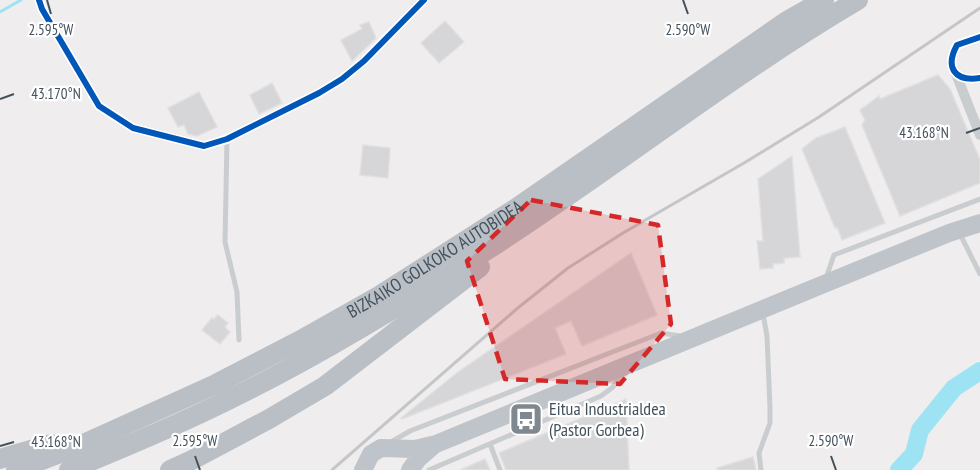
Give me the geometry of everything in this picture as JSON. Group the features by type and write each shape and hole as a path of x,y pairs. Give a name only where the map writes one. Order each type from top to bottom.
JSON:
{"highway":[{"name":"BIZKAIKO GOLKOKO AUTOBIDEA","path":"16,470 81,445 227,379 379,296 515,209 768,33 824,0"},
{"name":"BIZKAIKO GOLKOKO AUTOBIDEA","path":"69,470 232,399 330,345 501,241 596,177 732,80 858,0"},
{"path":"170,470 268,419 325,386 596,177"},
{"path":"366,468 371,454 389,449 415,449 436,444 762,309 980,224"},
{"path":"0,459 86,432 137,419"},
{"path":"409,470 436,444"},
{"path":"389,449 407,460 409,470"}],"street":[{"path":"39,0 42,9 99,106 133,128 204,146 227,139 342,79 364,62 424,0"},
{"path":"980,37 957,45 950,61 980,135"},
{"path":"956,74 966,78 980,78"}],"lane":[{"path":"227,139 225,242 237,292 238,340"},
{"path":"824,284 834,255 980,199"},
{"path":"958,231 980,274"},
{"path":"761,470 759,453 770,423 767,336 762,309"},
{"path":"389,449 410,431 661,333 691,338"},
{"path":"429,470 601,396 613,387 627,364"},
{"path":"490,444 501,470"}],"highlighted area":[{"path":"531,200 658,225 671,324 620,384 505,379 467,261"}],"building":[{"path":"445,21 464,42 439,63 421,43"},
{"path":"369,22 376,38 352,61 341,40 362,29 360,25"},
{"path":"938,75 950,89 980,160 980,183 900,216 862,125 865,120 860,110 879,96 880,99"},
{"path":"272,83 282,103 259,114 250,95"},
{"path":"199,92 217,127 197,136 188,134 184,125 178,127 168,108"},
{"path":"845,127 885,223 842,240 802,149 816,138"},
{"path":"363,145 390,148 388,178 360,175"},
{"path":"792,156 800,257 784,258 784,263 773,264 773,268 760,269 757,241 763,241 758,179"},
{"path":"631,253 657,315 582,346 571,321 555,328 566,354 401,418 458,372"},
{"path":"218,315 228,323 225,327 230,332 220,344 202,330 212,318"},
{"path":"626,399 629,470 506,470 499,453"},
{"path":"753,457 756,470 717,470 717,468"},
{"path":"485,459 490,470 460,470"}],"waterway":[{"path":"0,12 21,0"},
{"path":"899,470 914,454 920,430 954,388 980,371"}],"railway":[{"path":"332,470 519,307 568,268 819,117 980,8"}],"cycle path":[{"path":"39,0 42,9 99,106 133,128 204,146 227,139 342,79 364,61 424,0"},
{"path":"980,37 957,45 952,60 952,66 958,75 971,79 980,78"}],"place":[{"name":"Eitua Industrialdea (Pastor Gorbea)","path":"526,419"}]}
